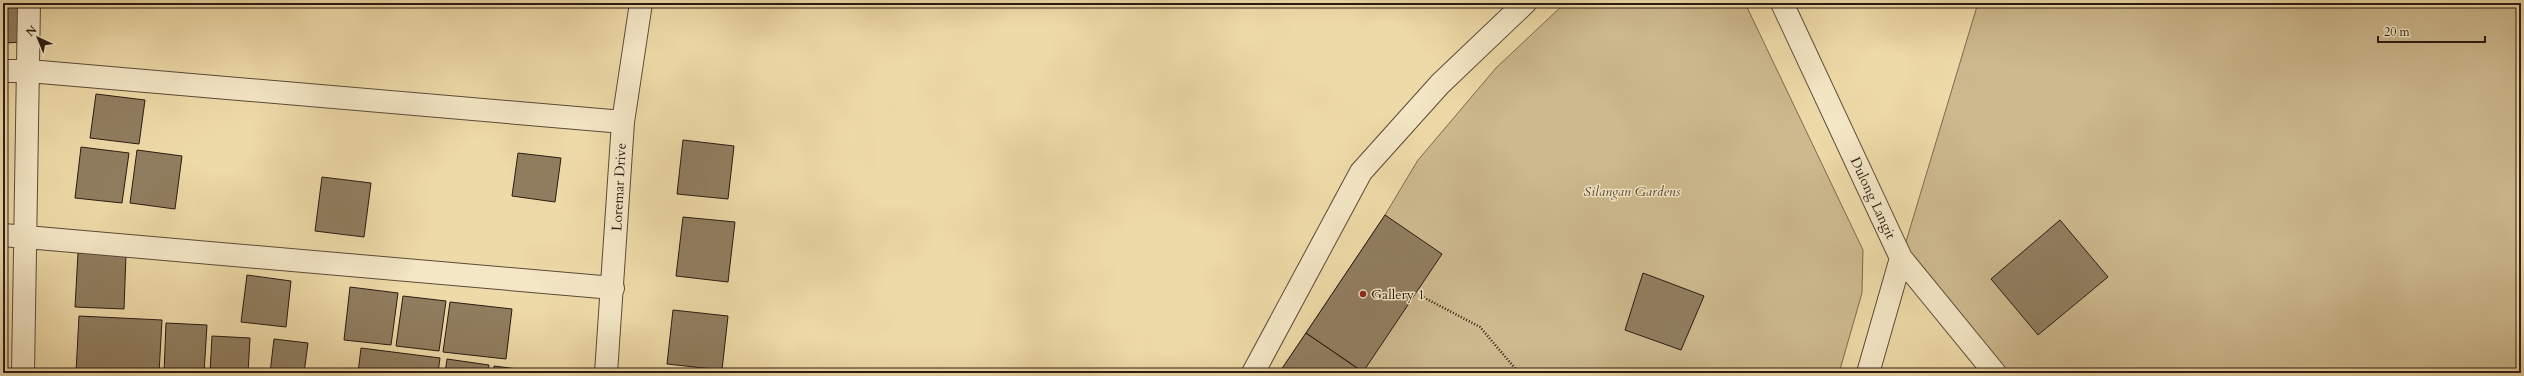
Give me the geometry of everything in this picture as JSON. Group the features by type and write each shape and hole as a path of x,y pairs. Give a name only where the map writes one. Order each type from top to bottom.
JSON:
{"street":[{"path":"23,373 29,3"},
{"name":"Loremar Drive","path":"606,373 614,288 623,122 641,3"},
{"path":"1253,373 1361,172 1440,84 1525,3"},
{"name":"Dulong Langit","path":"1782,3 1901,258 1995,373"},
{"path":"3,71 29,71 623,122"},
{"path":"3,235 26,235 614,288"},
{"path":"1868,373 1901,258"}],"path":[{"path":"1421,296 1480,327 1519,373"}],"green space":[{"name":"Silangan Gardens","path":"1565,3 1745,3 1863,250 1862,293 1839,373 1279,373 1385,215 1418,160 1496,68"},
{"path":"1978,3 2521,3 2521,373 1995,373 1901,258"}],"building":[{"path":"3,3 24,3 25,42 3,43"},
{"path":"96,94 145,100 139,144 90,138"},
{"path":"683,140 734,146 728,199 677,194"},
{"path":"81,147 129,153 122,203 75,198"},
{"path":"137,150 182,156 175,209 130,203"},
{"path":"518,153 561,158 555,202 512,196"},
{"path":"322,177 371,183 364,237 315,231"},
{"path":"1385,215 1442,254 1363,372 1306,333"},
{"path":"683,217 735,222 728,282 676,276"},
{"path":"2060,220 2108,277 2038,335 1991,279"},
{"path":"78,253 126,255 124,309 75,307"},
{"path":"1643,273 1704,296 1681,350 1625,330"},
{"path":"247,275 291,281 286,327 241,322"},
{"path":"350,287 398,293 391,345 344,340"},
{"path":"403,296 446,301 439,351 396,346"},
{"path":"450,302 512,309 506,359 443,352"},
{"path":"3,309 5,309 4,367 3,367"},
{"path":"673,310 728,316 722,370 667,364"},
{"path":"79,316 162,320 159,373 76,372"},
{"path":"166,323 207,325 204,373 164,373"},
{"path":"1306,333 1363,372 1365,373 1279,373"},
{"path":"212,336 250,338 248,373 210,373"},
{"path":"274,339 308,343 304,373 270,373"},
{"path":"361,348 440,358 438,373 358,373"},
{"path":"447,359 489,365 488,373 445,373"},
{"path":"494,366 534,371 534,373 494,373"},
{"path":"663,370 687,373 663,373"}],"place":[{"name":"Gallery 1","path":"1363,294"}]}
